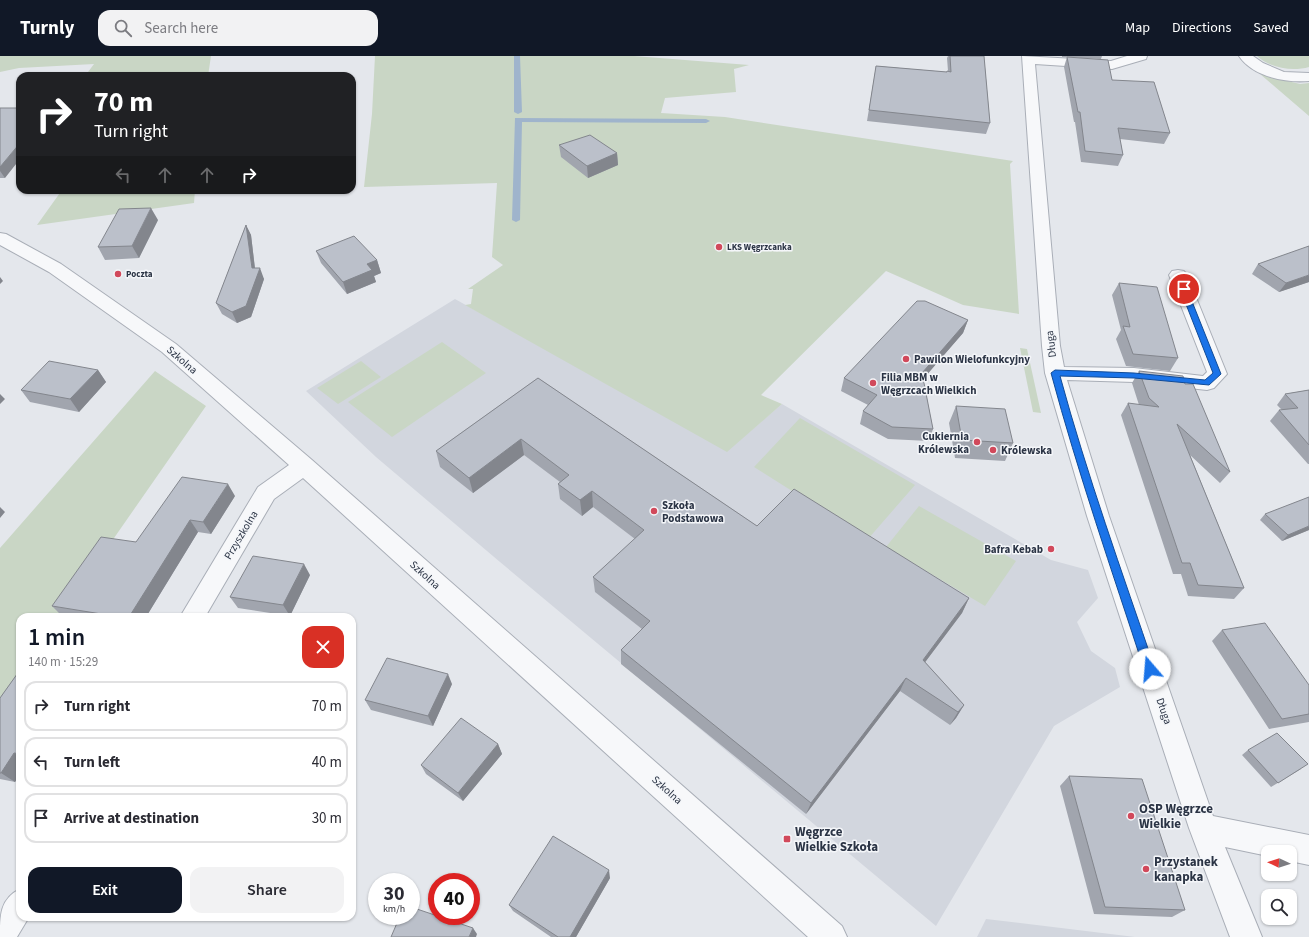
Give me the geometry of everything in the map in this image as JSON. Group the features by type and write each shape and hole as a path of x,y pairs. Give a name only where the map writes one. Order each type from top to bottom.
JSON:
{"street":[{"path":"1028,58 1112,65 1141,56"},
{"path":"1245,56 1259,67 1282,74 1303,78 1309,77"},
{"name":"Długa","path":"1028,58 1041,232 1051,346 1055,373 1098,516 1203,828 1246,937"},
{"name":"Szkolna","path":"0,238 55,268 169,348 304,466 831,937"},
{"path":"1055,373 1134,375 1207,383 1217,374 1178,275"},
{"name":"Przyszkolna","path":"194,613 266,493 304,466"},
{"path":"1203,828 1309,850"},
{"path":"0,937 16,911"}],"shaded area":[{"path":"455,299 727,451 782,404 1051,560 1088,570 1098,598 1077,622 1091,651 1115,668 1120,687 1054,726 936,926 376,457 306,391"},
{"path":"986,919 1135,937 977,937"}],"green space":[{"path":"0,56 211,56 209,72 88,72 94,64 19,68 0,72"},
{"path":"375,56 634,56 749,65 734,69 736,92 665,98 661,113 725,117 1013,161 1010,164 1019,314 963,305 886,271 761,395 782,404 727,452 465,305 471,304 473,289 468,289 503,265 492,257 497,183 364,187 372,114"},
{"path":"1257,56 1309,56 1309,67 1296,69 1282,68 1268,63"},
{"path":"1260,74 1300,84 1309,83 1309,116"},
{"path":"59,194 195,194 194,203 37,225"},
{"path":"442,342 486,373 392,437 348,402"},
{"path":"1020,348 1027,349 1041,413 1033,412"},
{"path":"361,361 381,377 338,404 317,388"},
{"path":"155,371 206,406 62,613 16,613 16,678 0,701 0,548"},
{"path":"800,418 915,485 868,539 754,467"},
{"path":"919,506 1016,561 985,606 886,547"}],"building":[{"path":"950,56 984,56 990,123 869,110 876,66 951,72"},
{"path":"1067,57 1108,60 1112,80 1154,82 1170,133 1118,128 1123,155 1085,151 1080,112 1078,112"},
{"path":"0,108 16,108 16,148 0,167"},
{"path":"590,135 617,153 587,166 559,145"},
{"path":"151,208 132,246 98,247 119,209"},
{"path":"246,225 252,268 260,268 246,306 232,312 216,303"},
{"path":"354,236 377,260 367,264 372,270 343,282 316,251"},
{"path":"1309,246 1309,275 1286,283 1258,264"},
{"path":"1119,283 1157,287 1178,358 1133,354 1123,326 1130,327"},
{"name":"Pawilon Wielofunkcyjny","path":"917,301 925,301 968,320 922,373 933,429 892,427 863,411 877,395 844,378"},
{"path":"49,361 98,370 70,399 21,390"},
{"path":"1139,371 1183,376 1185,384 1193,384 1230,472 1177,424 1244,588 1198,585 1190,563 1182,563 1128,403 1159,407 1149,398"},
{"path":"538,378 757,526 794,489 969,598 923,660 964,705 958,712 906,678 811,803 621,650 650,621 593,577 644,530 592,491 580,500 558,484 569,475 521,439 469,478 436,451"},
{"path":"1309,390 1309,445 1279,410 1298,408 1285,394"},
{"path":"956,406 1005,409 1013,443 962,440"},
{"path":"182,477 228,484 203,522 190,520 132,613 95,613 52,606 101,537 136,542"},
{"path":"1309,497 1309,526 1288,535 1265,514"},
{"path":"253,556 304,564 283,605 230,597"},
{"path":"1265,623 1309,685 1309,714 1282,719 1222,630"},
{"path":"387,658 448,674 428,716 365,700"},
{"path":"16,676 16,753 14,753 1,773 0,773 0,698"},
{"path":"461,718 498,744 458,793 421,765"},
{"path":"1277,733 1308,764 1278,783 1248,750"},
{"path":"1069,776 1142,779 1185,910 1105,907"},
{"path":"553,836 609,870 570,937 558,937 509,905"},
{"path":"420,910 428,913 428,925 464,925 473,928 469,937 391,937 396,925 420,925"}],"waterway":[{"path":"517,56 518,112"},
{"path":"516,220 518,120 706,121"}],"place":[{"name":"LKS Węgrzcanka","path":"719,247"},
{"name":"Poczta","path":"118,274"},
{"name":"Pawilon Wielofunkcyjny","path":"906,359"},
{"name":"Filia MBM w Węgrzcach Wielkich","path":"873,383"},
{"name":"Cukiernia Królewska","path":"977,442"},
{"name":"Królewska","path":"993,450"},
{"name":"Szkoła Podstawowa","path":"654,511"},
{"name":"Bafra Kebab","path":"1051,549"},
{"name":"OSP Węgrzce Wielkie","path":"1131,816"},
{"name":"Węgrzce Wielkie Szkoła","path":"787,839"},
{"name":"Przystanek kanapka","path":"1146,869"}],"route":[{"path":"1150,669 1098,516 1055,373 1134,375 1207,383 1217,374 1184,289"}]}
